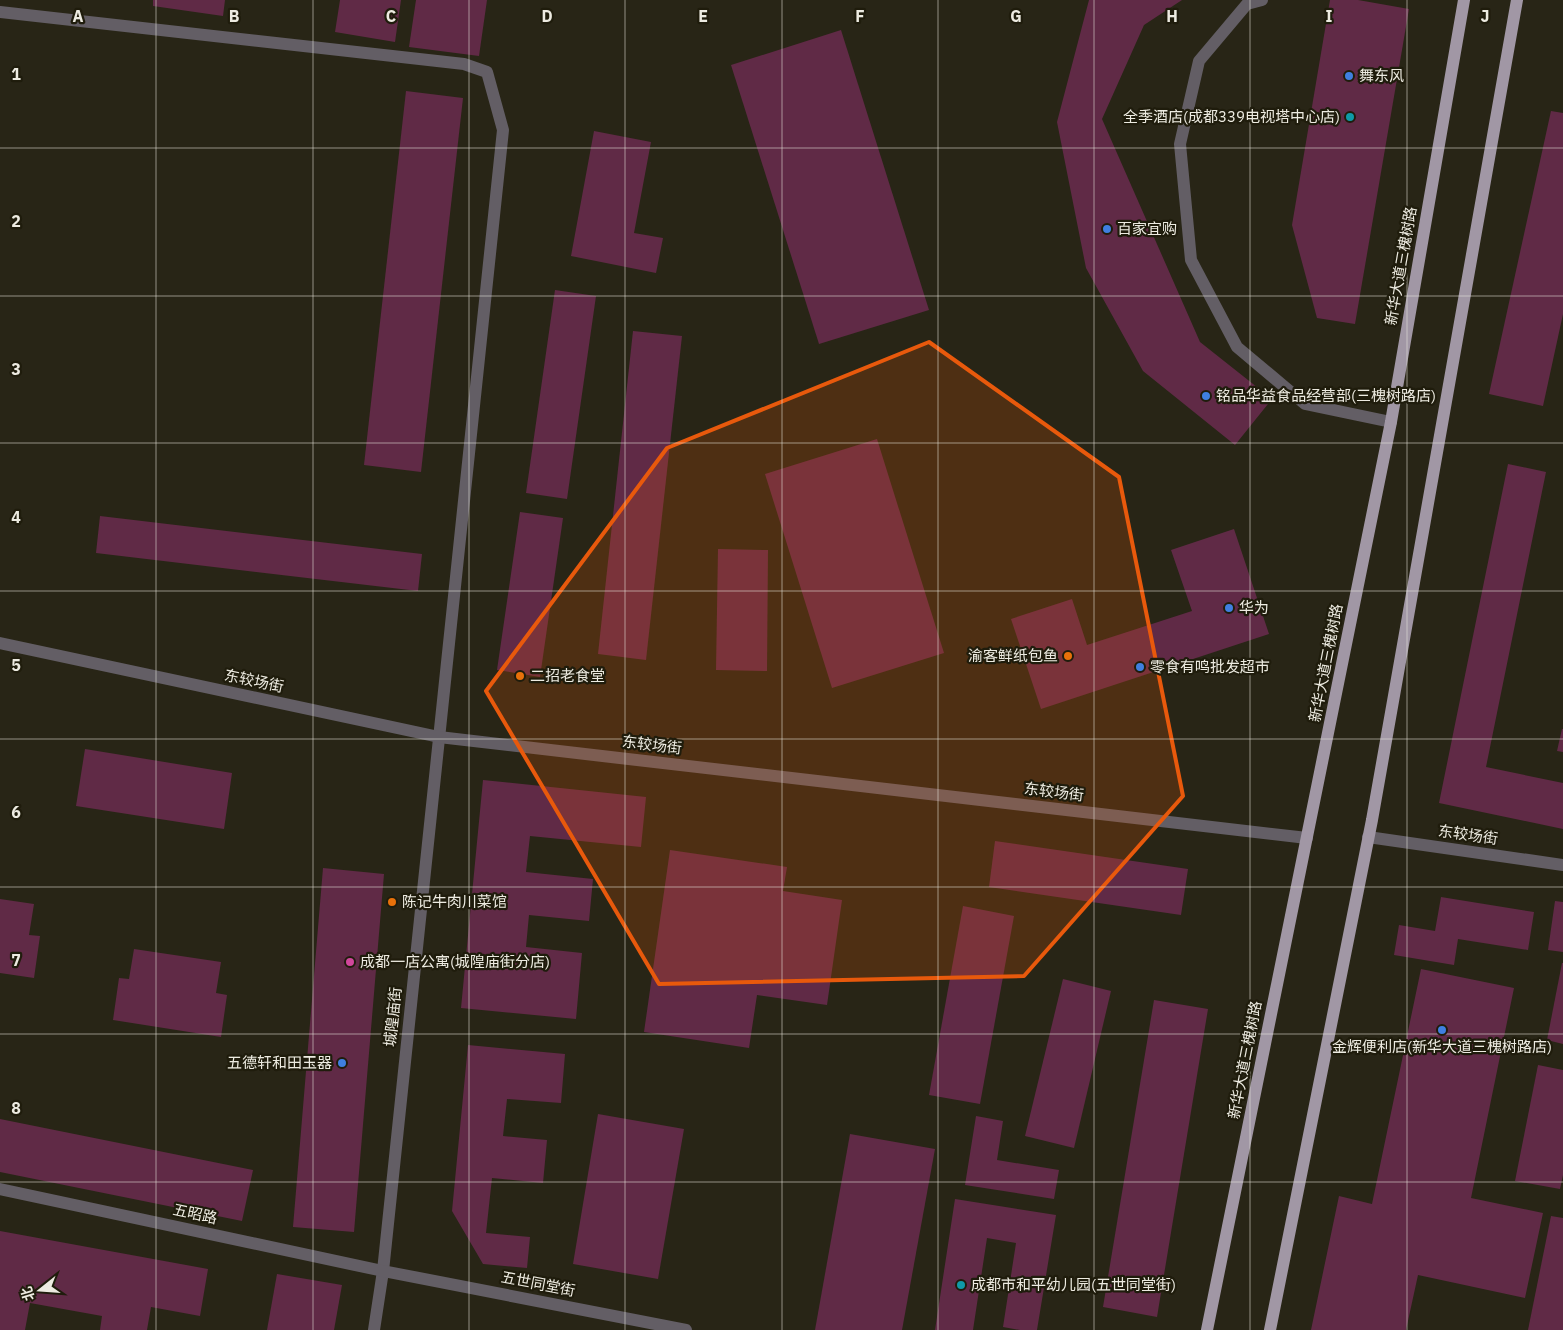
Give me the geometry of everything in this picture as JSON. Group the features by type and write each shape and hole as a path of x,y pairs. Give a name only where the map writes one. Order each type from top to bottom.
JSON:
{"main road":[{"name":"新华大道三槐树路","path":"1207,1330 1391,422 1464,0"},
{"path":"1270,1330 1368,837 1517,0"}],"street":[{"path":"1262,0 1247,4 1199,61 1180,144 1191,260 1237,347 1305,404 1391,422"},
{"name":"城隍庙街","path":"0,12 464,64 487,72 503,130 383,1271 374,1330"},
{"name":"东较场街","path":"0,643 439,737 1307,838"},
{"name":"东较场街","path":"1368,837 1563,865"},
{"name":"五昭路","path":"0,1189 383,1271"},
{"name":"五世同堂街","path":"383,1271 686,1330"}],"highlighted area":[{"path":"929,342 1119,477 1183,796 1024,976 659,984 486,691 667,448"}],"building":[{"path":"153,0 225,0 223,16 153,6"},
{"path":"340,0 401,0 395,42 335,32"},
{"path":"416,0 487,0 479,56 409,47"},
{"path":"1089,0 1182,0 1144,25 1102,119 1200,342 1272,399 1235,445 1143,371 1086,268 1057,122"},
{"name":"全季酒店(成都339电视塔中心店)","path":"1330,0 1358,0 1409,9 1355,324 1317,318 1292,225"},
{"path":"841,30 929,310 819,344 731,65"},
{"path":"406,91 463,98 421,472 364,465"},
{"path":"1551,111 1563,113 1563,314 1543,406 1489,394"},
{"path":"594,131 651,142 634,233 663,238 656,273 571,256"},
{"path":"555,290 596,296 567,499 526,493"},
{"path":"633,331 682,336 646,660 598,654"},
{"path":"877,439 944,653 832,688 765,474"},
{"path":"1508,464 1546,472 1486,767 1563,783 1563,829 1439,803"},
{"path":"520,512 563,518 540,677 497,670"},
{"path":"100,516 422,554 418,591 96,553"},
{"path":"1234,529 1269,634 1041,709 1011,619 1072,599 1087,645 1192,611 1171,550"},
{"path":"718,549 768,550 767,671 716,670"},
{"path":"1563,729 1563,752 1557,751"},
{"path":"85,749 232,773 224,829 76,806"},
{"path":"483,780 646,797 641,847 530,836 526,872 593,879 589,921 529,915 526,947 582,953 576,1019 461,1008"},
{"path":"995,841 1188,869 1181,915 989,887"},
{"path":"670,850 787,867 783,891 842,900 827,1005 757,995 749,1048 644,1032"},
{"path":"323,868 384,874 354,1232 293,1227"},
{"path":"1441,897 1534,912 1528,950 1458,939 1454,965 1394,955 1399,925 1435,931"},
{"path":"0,899 34,904 29,935 40,936 34,978 0,973"},
{"path":"1555,901 1563,902 1563,952 1548,950"},
{"path":"963,906 1014,916 980,1104 929,1095"},
{"path":"134,949 221,962 216,993 227,995 221,1037 113,1020 119,978 129,979"},
{"path":"1563,963 1563,1044 1547,1040"},
{"path":"1421,969 1514,988 1471,1198 1543,1213 1525,1298 1418,1275 1406,1330 1311,1330 1339,1196 1372,1204"},
{"path":"1063,979 1111,991 1074,1148 1025,1136"},
{"path":"1154,1000 1208,1009 1157,1317 1103,1307"},
{"path":"468,1045 565,1054 561,1103 507,1099 503,1136 547,1140 543,1183 492,1178 486,1233 530,1237 527,1268 483,1264 452,1211"},
{"path":"1538,1065 1563,1070 1563,1175 1560,1189 1515,1181"},
{"path":"598,1114 684,1129 658,1279 573,1264"},
{"path":"976,1116 1003,1121 997,1160 1059,1170 1054,1199 965,1185"},
{"path":"0,1119 253,1170 242,1221 0,1172"},
{"path":"850,1134 935,1149 902,1330 815,1330"},
{"name":"成都市和平幼儿园(五世同堂街)","path":"955,1199 1056,1215 1037,1330 1003,1327 1016,1243 987,1238 973,1330 935,1330"},
{"path":"1551,1216 1563,1218 1563,1330 1528,1330"},
{"path":"0,1231 208,1269 200,1316 151,1307 147,1330 100,1330 102,1316 30,1303 25,1330 0,1330"},
{"path":"277,1274 342,1285 334,1330 267,1330"}],"place":[{"name":"舞东风","path":"1349,76"},
{"name":"全季酒店(成都339电视塔中心店)","path":"1350,117"},
{"name":"百家宜购","path":"1107,229"},
{"name":"铭品华益食品经营部(三槐树路店)","path":"1206,396"},
{"name":"华为","path":"1229,608"},
{"name":"渝客鲜纸包鱼","path":"1068,656"},
{"name":"零食有鸣批发超市","path":"1140,667"},
{"name":"二招老食堂","path":"520,676"},
{"name":"陈记牛肉川菜馆","path":"392,902"},
{"name":"成都一店公寓(城隍庙街分店)","path":"350,962"},
{"name":"金辉便利店(新华大道三槐树路店)","path":"1442,1030"},
{"name":"五德轩和田玉器","path":"342,1063"},
{"name":"成都市和平幼儿园(五世同堂街)","path":"961,1285"}]}
